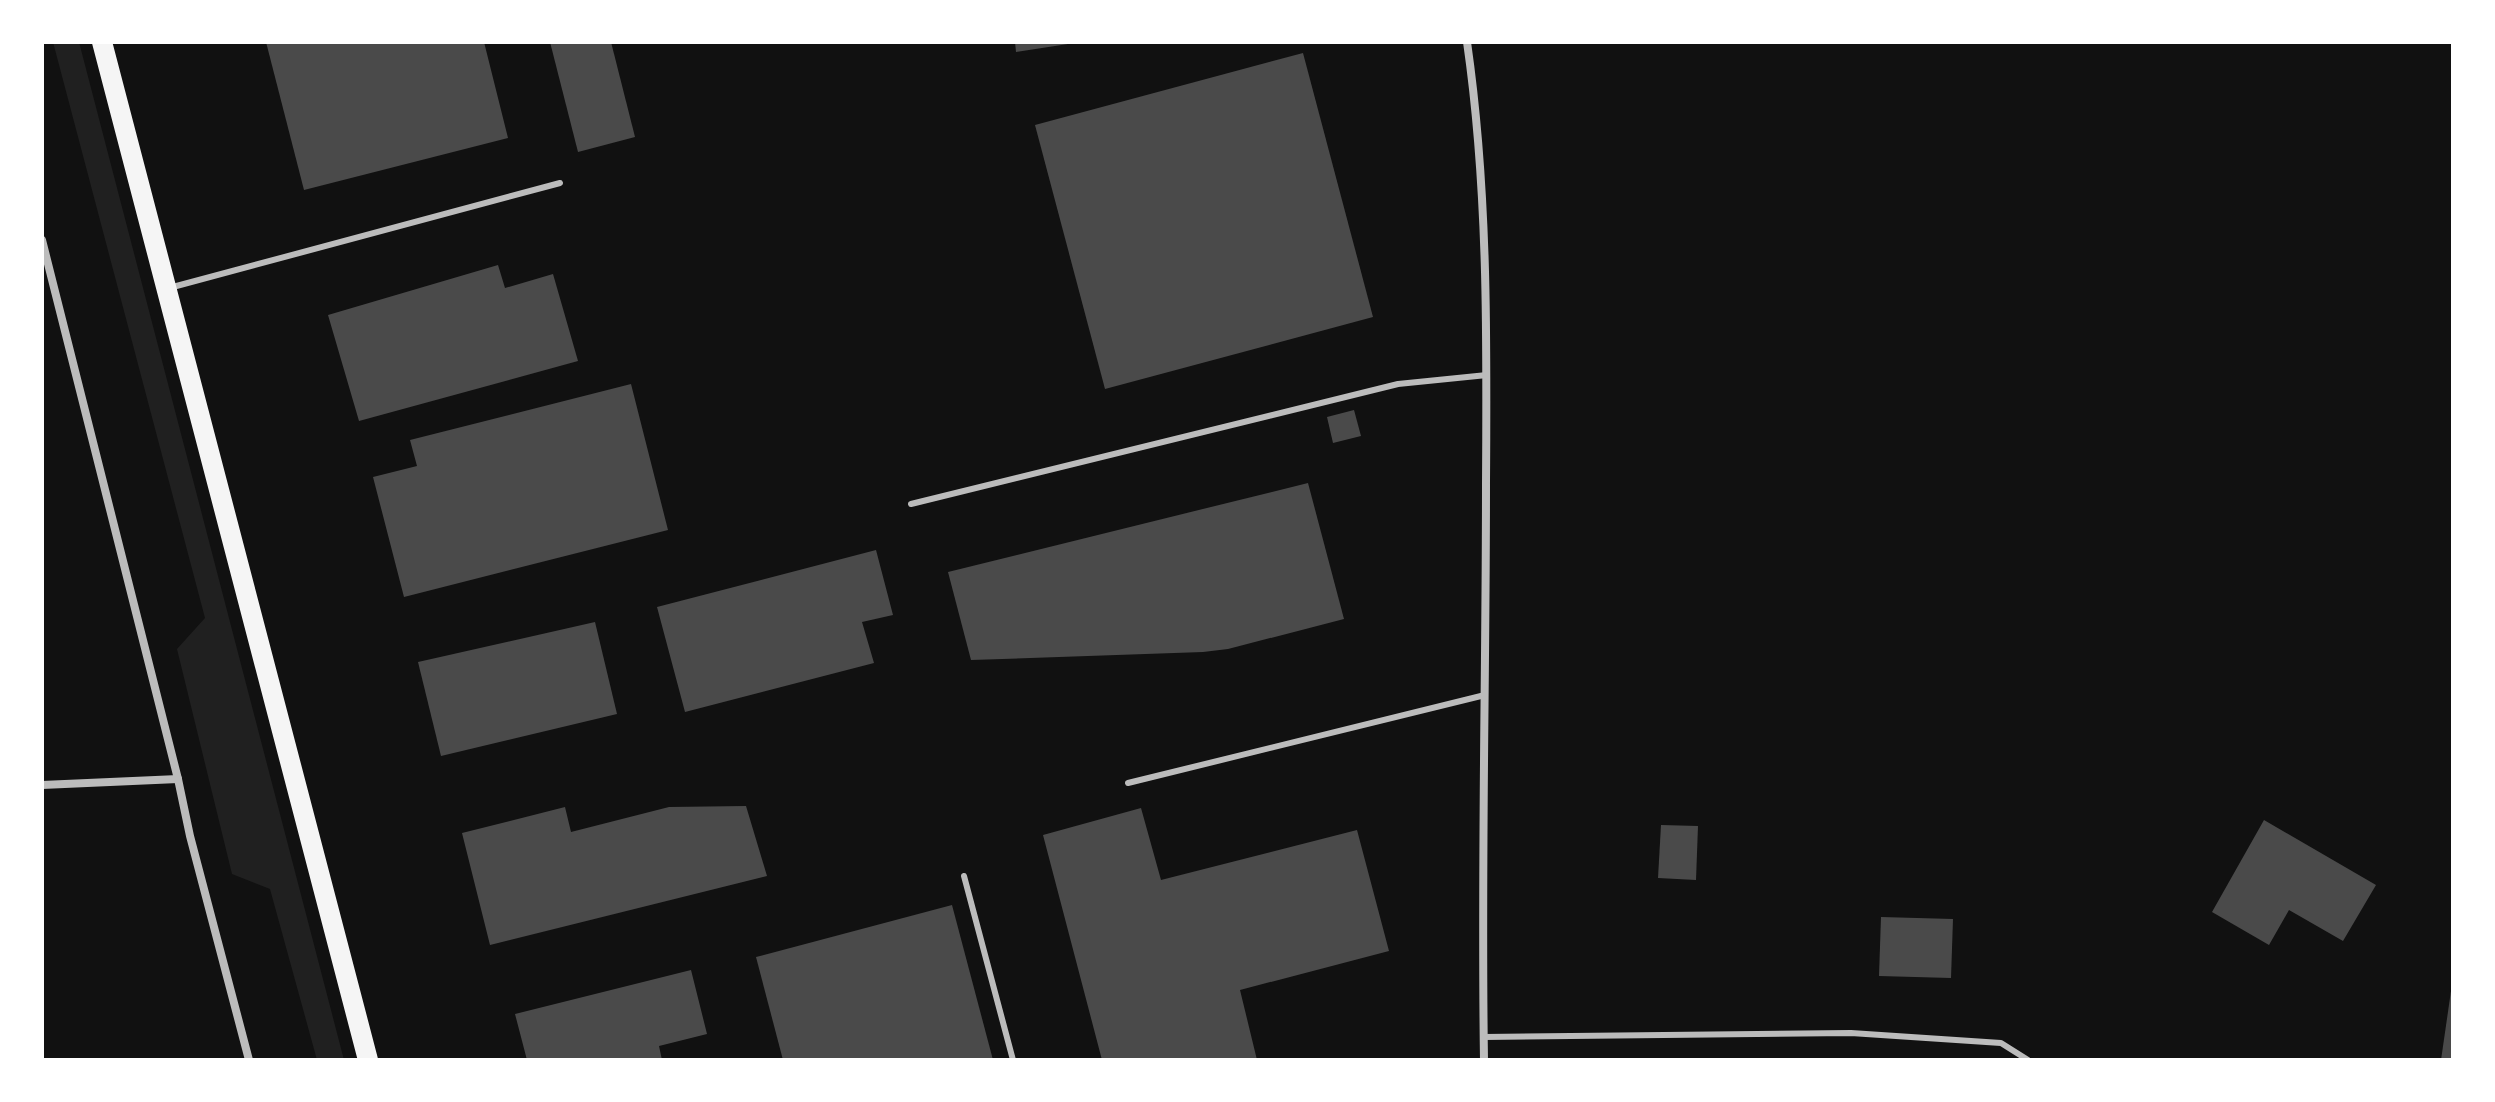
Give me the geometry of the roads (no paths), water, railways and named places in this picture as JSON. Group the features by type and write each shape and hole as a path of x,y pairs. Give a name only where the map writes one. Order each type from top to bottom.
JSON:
{"main road":[{"path":"102,42 368,1060"}],"street":[{"path":"1467,42 1478,117 1487,375 1484,1060"},
{"path":"42,240 249,1060"},
{"path":"42,785 178,779"}],"lane":[{"path":"166,289 560,183"},
{"path":"911,504 1398,384 1487,375"},
{"path":"1128,783 1485,695"},
{"path":"964,876 1013,1060"},
{"path":"1484,1037 1851,1033 2001,1043 2028,1060"}]}
